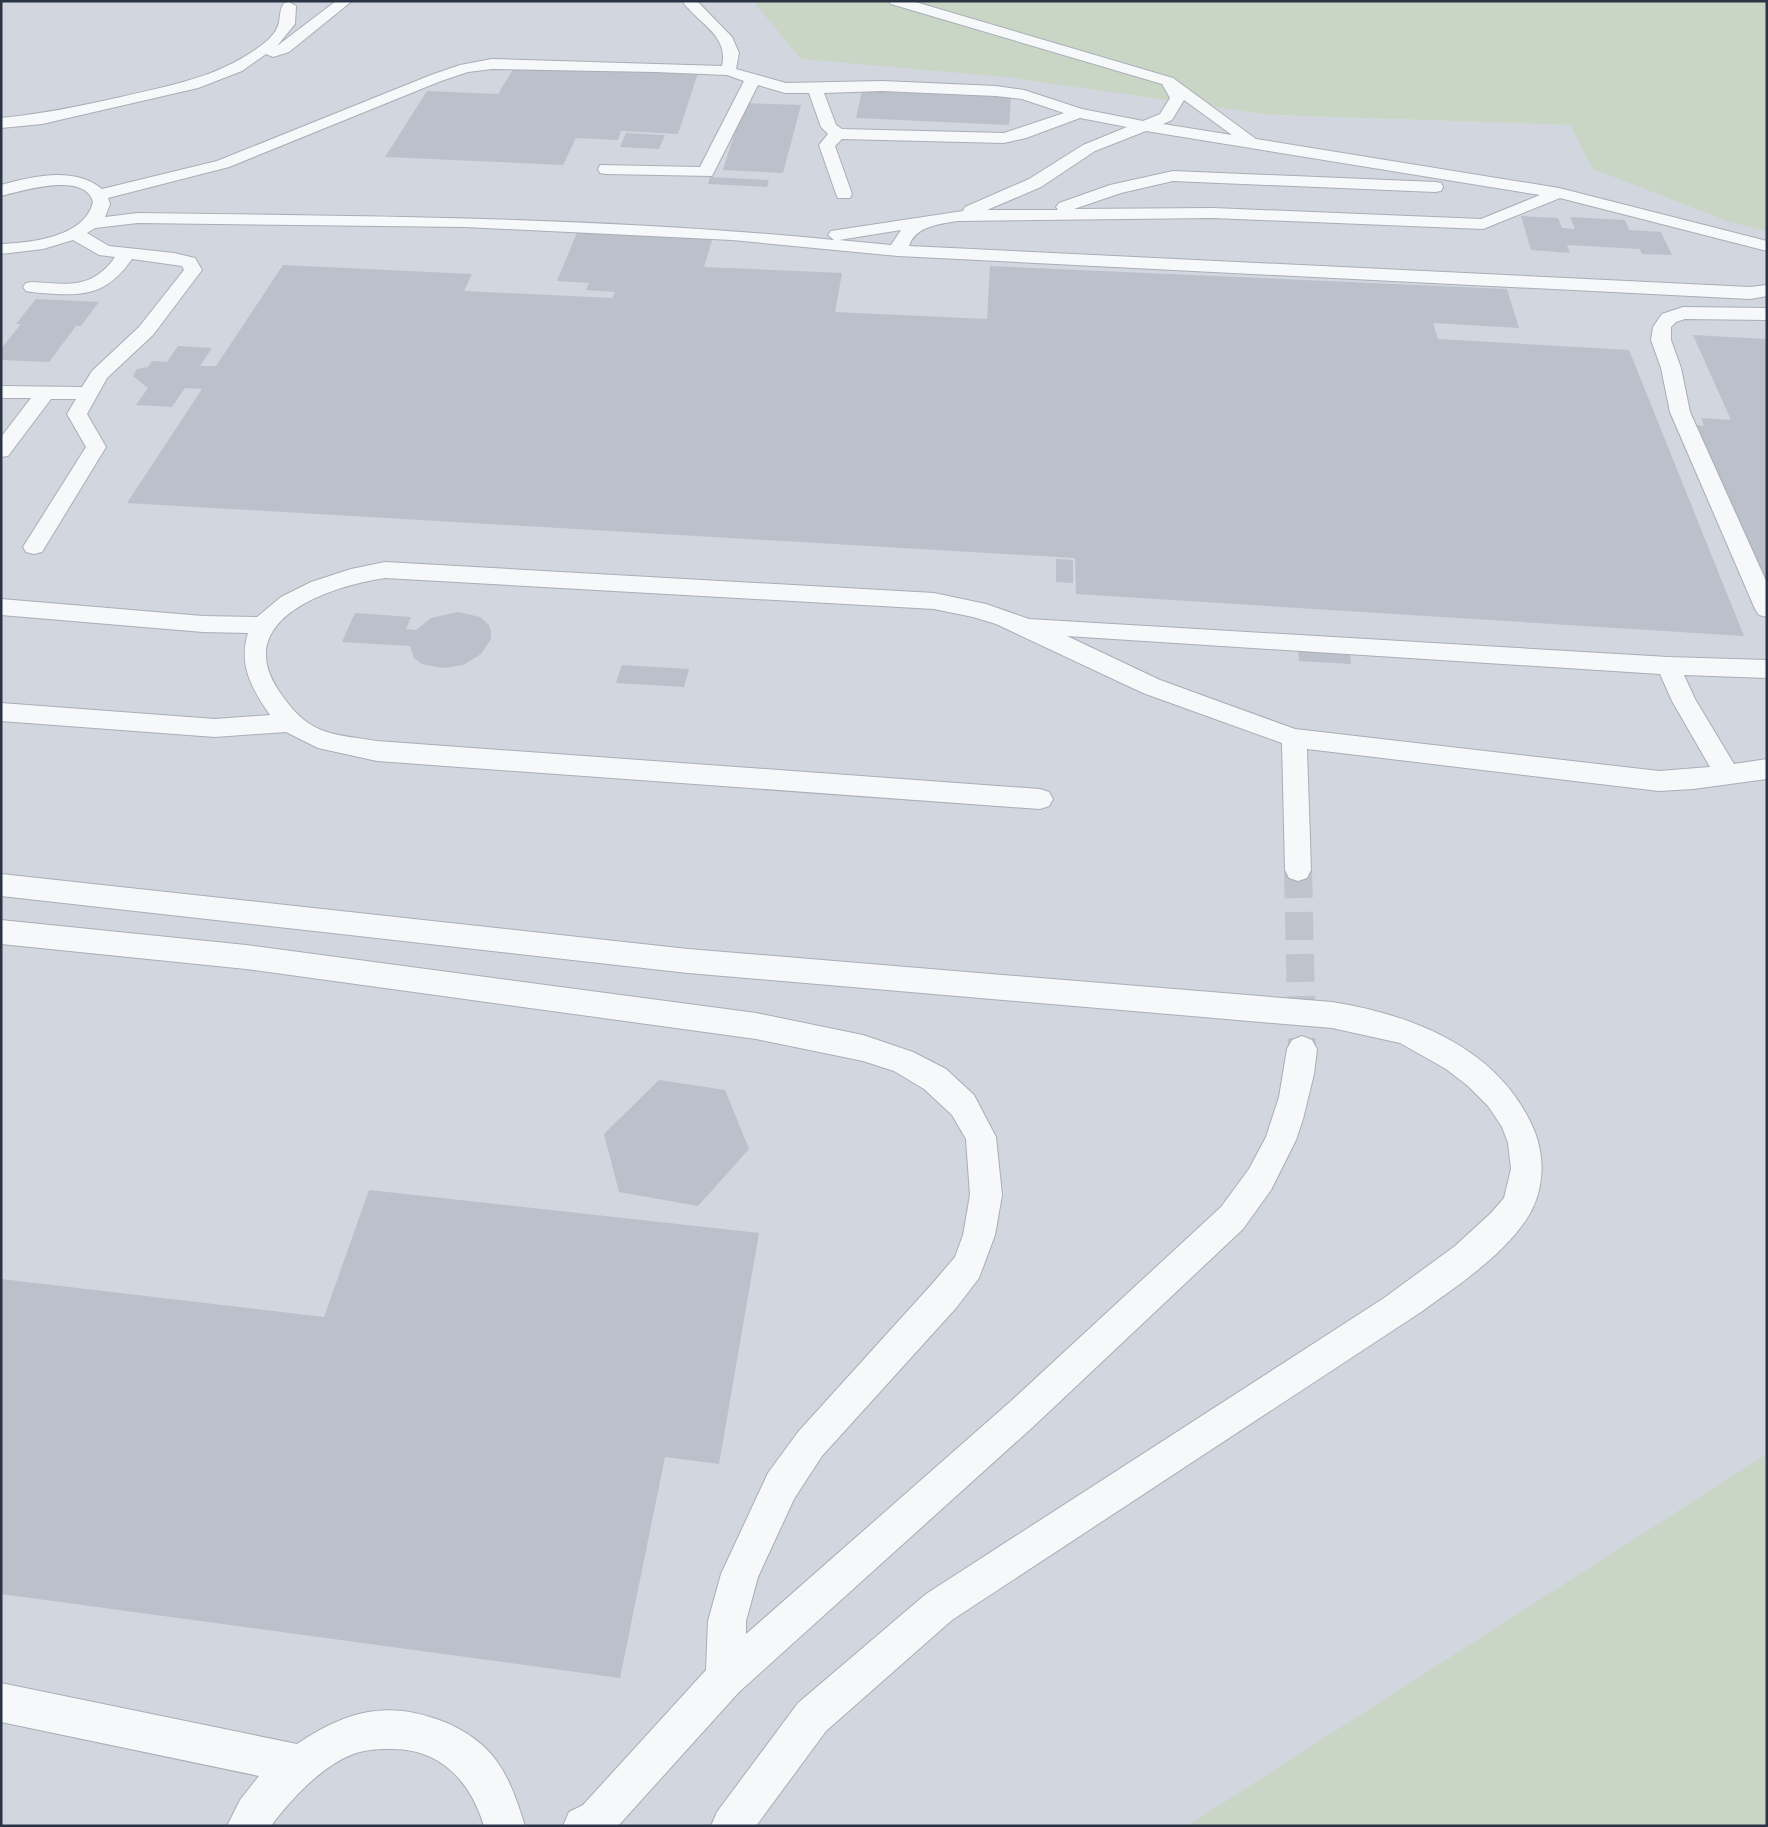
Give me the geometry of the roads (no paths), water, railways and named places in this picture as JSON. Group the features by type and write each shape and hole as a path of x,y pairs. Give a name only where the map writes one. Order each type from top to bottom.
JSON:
{"lane":[{"path":"237,68 274,42 288,24 287,4 312,6 336,1"},
{"path":"1,123 42,119 193,85 284,49 345,1"},
{"path":"689,1 725,38 732,53 728,71"},
{"path":"896,1 1168,81 1252,142"},
{"path":"99,195 223,164 465,68 492,64 655,67 728,71 784,88 815,89 882,86 1024,95 1080,113 1146,126 1559,193 1644,213 1762,247"},
{"path":"606,169 706,172 753,79"},
{"path":"958,216 1035,183 1089,148 1166,117 1178,98 1168,81"},
{"path":"815,89 829,127 838,134 1004,138 1020,135 1080,113"},
{"path":"838,134 827,145 844,194"},
{"path":"1045,215 1116,189 1173,176 1559,193"},
{"path":"1,191 36,182 57,181 76,183 90,188 99,195 101,204 97,214 81,229"},
{"path":"1,249 35,247 81,229 138,218 465,222 732,235 832,236 958,216 1213,212 1483,224 1559,193"},
{"path":"898,251 900,240 912,229 934,219"},
{"path":"34,547 96,447 78,414 88,393 99,375 146,331 193,270 189,262 174,258 105,251 81,229"},
{"path":"732,235 898,251 1750,293 1767,290"},
{"path":"32,287 90,288 105,281 128,254"},
{"path":"1767,314 1683,313 1670,318 1662,327 1661,340 1671,368 1680,412 1767,609"},
{"path":"1,392 88,393"},
{"path":"1,451 45,392"},
{"path":"1040,799 378,751 318,739 289,723 264,689 254,659 255,643 262,625 283,606 313,589 366,573 386,570 934,601 987,613 1223,715 1294,738 1650,780 1693,779 1767,769"},
{"path":"1,607 203,624 262,625"},
{"path":"1018,625 1668,666 1767,669"},
{"path":"1668,666 1684,702 1726,774"},
{"path":"1,712 215,728 289,723"},
{"path":"1294,738 1298,870"},
{"path":"1,885 688,961 1332,1015 1371,1021 1410,1034 1446,1052 1472,1071 1497,1094 1515,1117 1526,1149 1522,1197 1506,1218 1484,1240 1442,1277 1396,1310 939,1607 812,1717 731,1826"},
{"path":"3,935 246,957 756,1026 863,1048 903,1061 935,1079 963,1105 981,1137 986,1195 979,1235 966,1267 944,1296 810,1444 781,1486 740,1574 728,1621 725,1678"},
{"path":"583,1826 597,1819 725,1678 1015,1419 1232,1218 1256,1190 1273,1161 1286,1128 1295,1092 1302,1049"},
{"path":"1,1702 299,1764"},
{"path":"246,1826 263,1800 299,1764 346,1736 392,1727 437,1736 474,1761 500,1803 505,1826"}],"tunnel":[{"path":"1298,870 1302,1049"}]}
